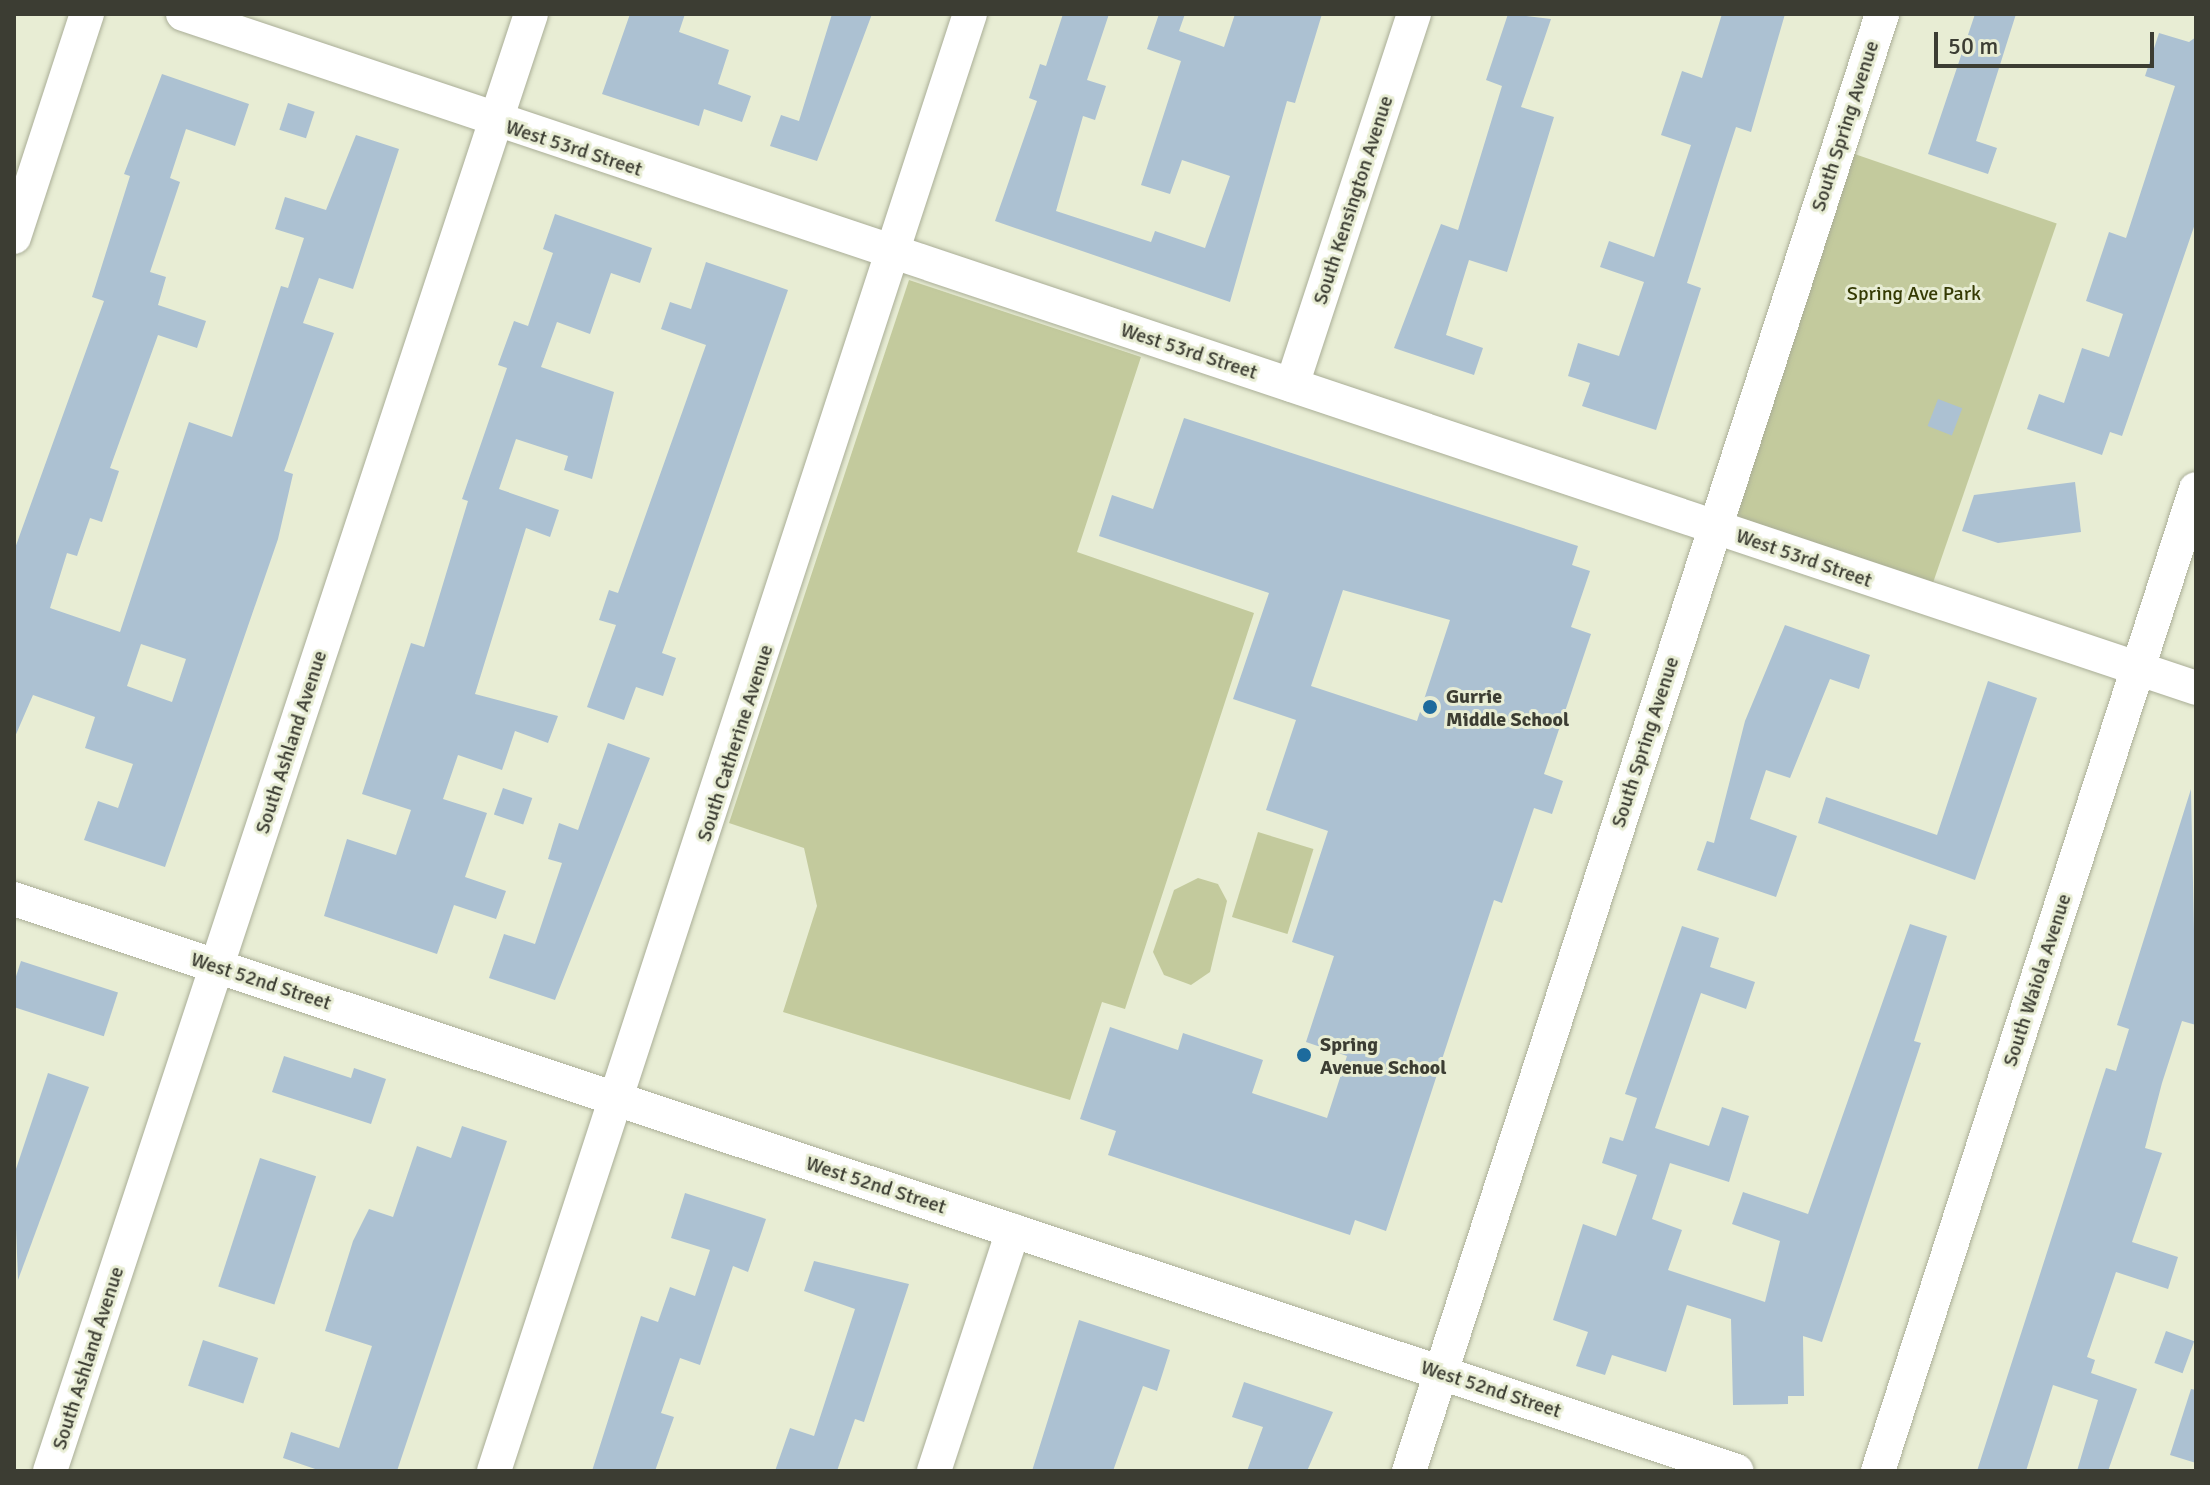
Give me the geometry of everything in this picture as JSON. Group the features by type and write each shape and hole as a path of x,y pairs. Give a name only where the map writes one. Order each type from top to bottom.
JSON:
{"street":[{"path":"14,237 87,14"},
{"name":"West 53rd Street","path":"183,14 496,122 2196,688"},
{"name":"South Ashland Avenue","path":"50,1471 531,14"},
{"name":"South Catherine Avenue","path":"494,1471 614,1099 708,832 890,253 970,14"},
{"name":"South Kensington Avenue","path":"1292,385 1414,14"},
{"name":"South Spring Avenue","path":"1409,1471 1882,14"},
{"name":"South Waiola Avenue","path":"1878,1471 2196,489"},
{"name":"West 52nd Street","path":"14,899 1737,1471"},
{"path":"934,1471 1013,1231"}],"green space":[{"name":"Spring Ave Park","path":"1843,150 2057,224 1929,593 1716,520"},
{"path":"909,280 1141,357 1077,552 1254,613 1125,1009 1102,1002 1070,1100 783,1012 817,906 804,848 729,823"},
{"path":"1258,832 1313,849 1287,934 1232,917"},
{"path":"1198,878 1218,884 1227,901 1210,972 1191,985 1164,975 1153,952 1174,890"}],"building":[{"path":"630,14 685,14 679,32 729,50 718,84 751,96 742,122 704,109 699,126 602,94"},
{"path":"832,14 872,14 817,161 770,146 781,115 799,121"},
{"path":"1063,14 1109,14 1087,80 1106,86 1095,120 1083,116 1056,211 1151,242 1155,231 1205,248 1230,176 1182,160 1170,194 1141,185 1181,61 1147,49 1159,14 1185,14 1179,31 1224,47 1235,14 1322,14 1295,103 1287,101 1230,302 995,221 1037,101 1029,98 1040,64 1046,66"},
{"path":"1508,14 1551,19 1521,107 1554,117 1507,272 1469,260 1446,335 1483,348 1474,375 1394,348 1441,224 1458,230 1502,86 1486,80"},
{"path":"1722,14 1785,14 1751,132 1736,127 1687,283 1701,288 1656,430 1582,406 1590,383 1568,376 1578,343 1619,356 1644,282 1600,267 1609,241 1654,257 1691,145 1661,135 1682,71 1702,78"},
{"path":"1975,14 2016,14 1976,141 1997,148 1988,174 1928,154"},
{"path":"2159,33 2189,42 2196,37 2196,221 2122,436 2110,432 2102,455 2027,429 2039,394 2064,403 2082,348 2109,357 2123,314 2086,301 2109,232 2126,238 2175,86 2145,76"},
{"path":"162,74 249,104 235,146 186,129 170,178 180,182 150,272 166,277 158,305 206,321 197,348 158,335 110,468 119,471 102,522 90,518 77,556 67,553 50,608 120,632 189,422 232,437 281,286 288,288 304,238 275,229 285,197 326,210 356,135 399,149 353,289 319,278 303,323 334,333 284,471 293,474 278,539 165,867 84,840 98,801 118,808 133,764 85,748 95,717 33,695 14,739 14,551 104,301 92,297 130,176 124,174","holes":["141,644 186,659 172,702 127,686"]},
{"path":"288,103 315,112 306,138 279,130"},
{"path":"555,214 652,248 640,283 611,273 590,334 557,322 541,367 614,392 592,479 564,470 568,456 516,439 499,489 559,510 550,537 526,528 475,694 558,716 548,743 515,731 502,770 458,755 443,799 487,813 465,877 506,891 496,919 454,905 437,954 324,916 347,839 396,855 411,810 362,794 411,643 424,647 468,501 462,499 507,368 498,365 514,321 528,326 553,253 543,249"},
{"path":"706,262 788,290 662,653 676,658 663,696 636,687 624,720 587,707 616,625 599,620 609,590 618,593 706,345 661,329 670,302 691,309"},
{"path":"1938,399 1962,408 1952,435 1928,426"},
{"path":"1184,418 1578,546 1572,565 1590,571 1571,627 1591,634 1544,774 1563,781 1552,814 1534,808 1502,903 1494,900 1386,1231 1355,1220 1350,1235 1108,1155 1116,1131 1080,1119 1110,1027 1178,1050 1183,1033 1263,1060 1252,1093 1327,1118 1347,1056 1306,1042 1334,956 1292,942 1328,831 1266,810 1296,720 1233,699 1269,593 1099,536 1112,495 1153,509","holes":["1343,590 1450,620 1417,721 1311,686"]},
{"path":"2075,482 2081,532 1998,543 1962,531 1974,495"},
{"path":"1785,625 1870,655 1859,689 1830,679 1790,778 1766,770 1750,819 1797,836 1776,897 1697,870 1707,841 1714,843 1745,721"},
{"path":"1988,681 2037,698 1975,880 1818,823 1826,797 1937,835"},
{"path":"608,743 650,758 555,1000 489,978 504,934 535,944 562,863 548,859 559,823 578,830"},
{"path":"503,788 532,798 523,825 494,814"},
{"path":"2191,789 2196,1025 2182,1021 2162,1083 2145,1148 2162,1153 2132,1242 2178,1257 2168,1289 2116,1272 2087,1357 2095,1360 2091,1373 2137,1389 2108,1471 2077,1471 2098,1400 2053,1385 2026,1471 1977,1471 2106,1068 2116,1071 2129,1029 2117,1025"},
{"path":"1910,924 1947,936 1914,1041 1921,1043 1822,1342 1803,1336 1804,1396 1788,1396 1788,1404 1733,1405 1731,1319 1687,1305 1666,1372 1612,1355 1605,1375 1576,1366 1588,1332 1553,1320 1583,1224 1616,1236 1637,1175 1602,1163 1610,1137 1623,1141 1637,1098 1625,1094 1682,926 1719,938 1710,967 1755,982 1746,1009 1701,993 1655,1128 1709,1146 1722,1107 1749,1116 1729,1182 1670,1163 1652,1219 1682,1230 1668,1270 1765,1302 1780,1241 1732,1224 1743,1192 1808,1214"},
{"path":"21,961 118,993 104,1036 14,1007 14,983"},
{"path":"284,1056 351,1078 354,1068 386,1079 371,1124 272,1092"},
{"path":"48,1073 89,1087 18,1280 14,1175"},
{"path":"462,1126 507,1141 397,1471 321,1471 283,1458 291,1432 339,1448 372,1346 325,1331 353,1241 369,1209 393,1217 417,1146 451,1158"},
{"path":"260,1158 316,1176 274,1305 218,1286"},
{"path":"685,1193 766,1219 748,1272 733,1266 700,1365 680,1358 661,1413 674,1417 655,1471 592,1471 641,1316 658,1322 670,1287 695,1296 710,1250 671,1238"},
{"path":"814,1261 909,1284 864,1422 855,1419 837,1471 775,1471 790,1428 814,1436 855,1309 804,1291"},
{"path":"1079,1320 1170,1350 1157,1391 1143,1386 1113,1471 1032,1471"},
{"path":"2166,1331 2194,1341 2183,1373 2154,1363"},
{"path":"203,1340 258,1358 243,1404 188,1386"},
{"path":"1244,1382 1333,1412 1307,1471 1247,1471 1263,1427 1232,1417"},
{"path":"2191,1389 2196,1390 2196,1463 2170,1455"}],"place":[{"name":"Gurrie Middle School","path":"1430,707"},
{"name":"Spring Avenue School","path":"1304,1055"}]}
